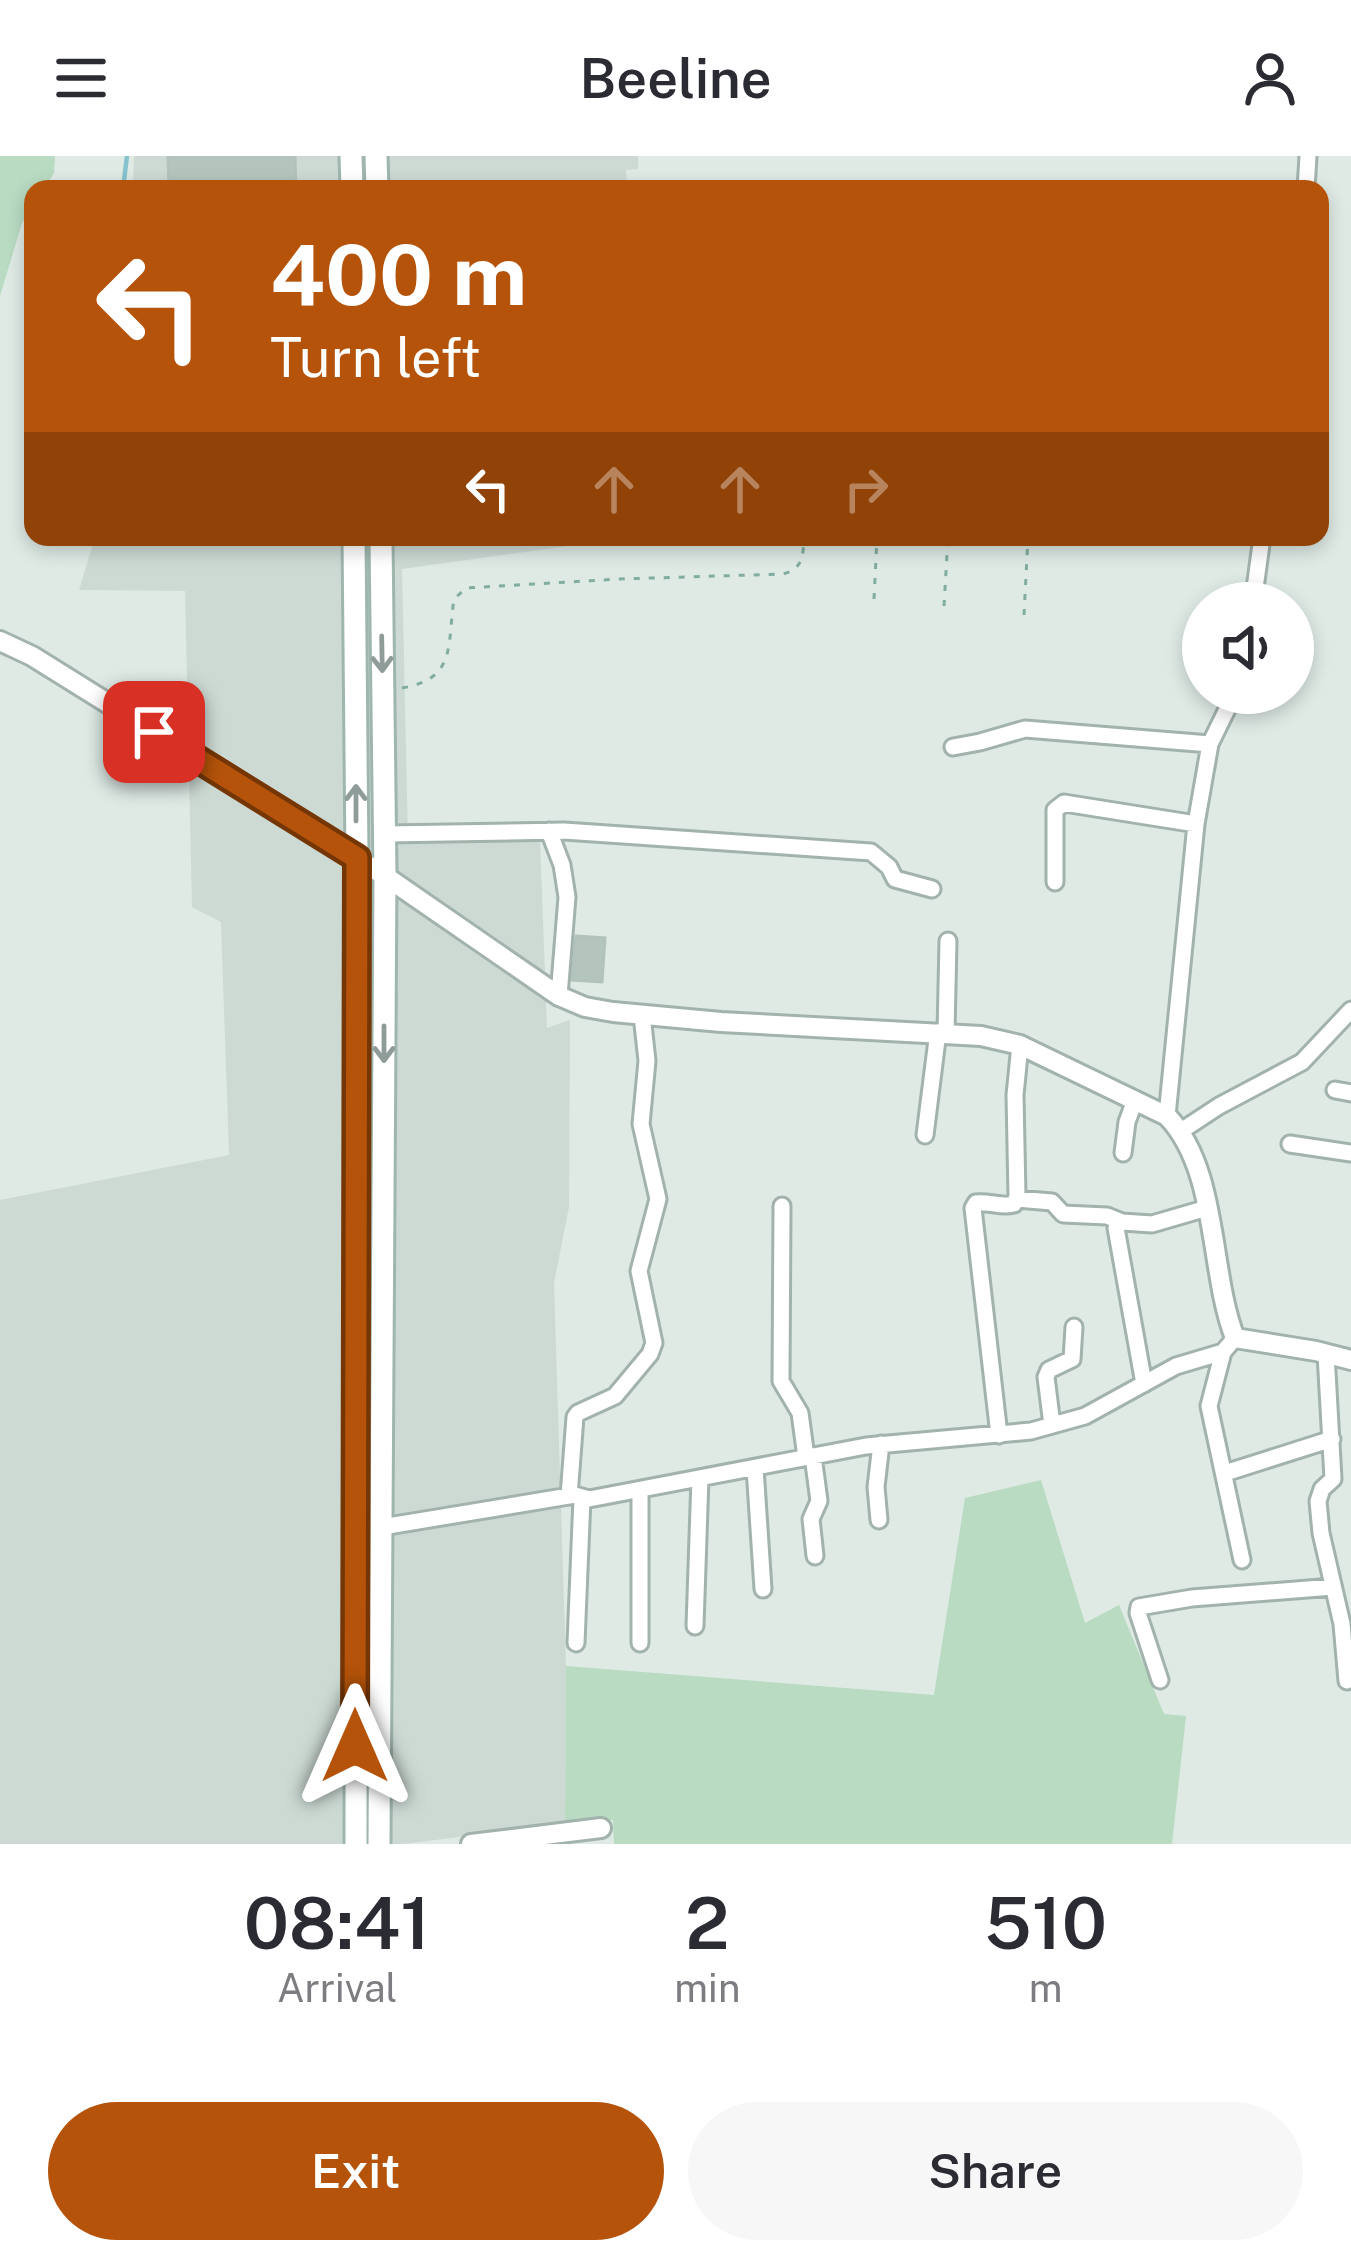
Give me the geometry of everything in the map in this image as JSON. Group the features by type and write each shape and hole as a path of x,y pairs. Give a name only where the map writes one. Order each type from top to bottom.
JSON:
{"main road":[{"path":"354,546 362,1842"},
{"path":"362,1842 382,1527 385,834 381,546"}],"street":[{"path":"1256,582 1261,546"},
{"path":"0,641 32,656 357,858 560,996 585,1007 722,1022 981,1036 1020,1045 1136,1100 1174,1124 1190,1146 1207,1208 1229,1345 1209,1406 1242,1560"},
{"path":"1174,1124 1196,824 1210,744 1224,714"},
{"path":"953,747 1025,729 1210,744"},
{"path":"1055,882 1055,810 1059,805 1196,824"},
{"path":"385,834 549,831 871,852 896,879 932,889"},
{"path":"549,831 567,897 560,996"},
{"path":"925,1135 942,1033 948,941"},
{"path":"1174,1124 1302,1062 1351,1010"},
{"path":"575,1642 575,1417 615,1396 654,1343 639,1271 658,1199 641,1124 647,1061 642,1015"},
{"path":"999,1435 973,1208 976,1203 1009,1206 1016,1199 1015,1095 1020,1045"},
{"path":"1124,1153 1127,1122 1136,1100"},
{"path":"1290,1144 1351,1153"},
{"path":"1016,1199 1052,1202 1063,1214 1156,1224 1207,1208"},
{"path":"782,1206 781,1381 800,1413 819,1501 811,1519 815,1556"},
{"path":"1122,1222 1115,1228 1144,1384"},
{"path":"1052,1425 1046,1377 1049,1370 1072,1359 1074,1327"},
{"path":"382,1527 575,1497 589,1499 881,1444 1020,1433 1084,1416 1176,1366 1229,1345 1351,1360"},
{"path":"1327,1354 1332,1439 1342,1479 1322,1489 1318,1501 1342,1624 1347,1682"},
{"path":"1225,1473 1332,1439"},
{"path":"879,1520 876,1487 881,1444"},
{"path":"755,1468 763,1589"},
{"path":"695,1626 700,1478"},
{"path":"640,1490 640,1643"},
{"path":"1160,1680 1139,1607 1333,1587"},
{"path":"472,1844 601,1828"}],"path":[{"path":"383,691 423,685 444,666 454,599 466,588 783,574 800,565 803,546"},
{"path":"874,599 877,546"},
{"path":"944,606 947,546"},
{"path":"1024,615 1028,546"}],"shaded area":[{"path":"134,156 638,156 638,169 626,170 627,180 133,180"},
{"path":"92,546 568,546 402,569 408,840 540,840 547,1028 570,1020 569,1207 554,1283 566,1666 565,1824 403,1844 0,1844 0,1200 229,1155 221,922 192,907 185,591 79,590"}],"green space":[{"path":"0,156 55,156 50,180 24,180 24,220 0,296"},
{"path":"1041,1480 1085,1623 1119,1605 1164,1714 1186,1716 1172,1844 614,1844 613,1820 565,1824 566,1666 934,1695 965,1498"}],"building":[{"path":"168,156 295,156 296,180 169,180"},
{"path":"576,936 605,938 602,982 572,980"}],"waterway":[{"path":"124,180 127,156"}],"route":[{"path":"154,732 357,858 355,1746"}]}
